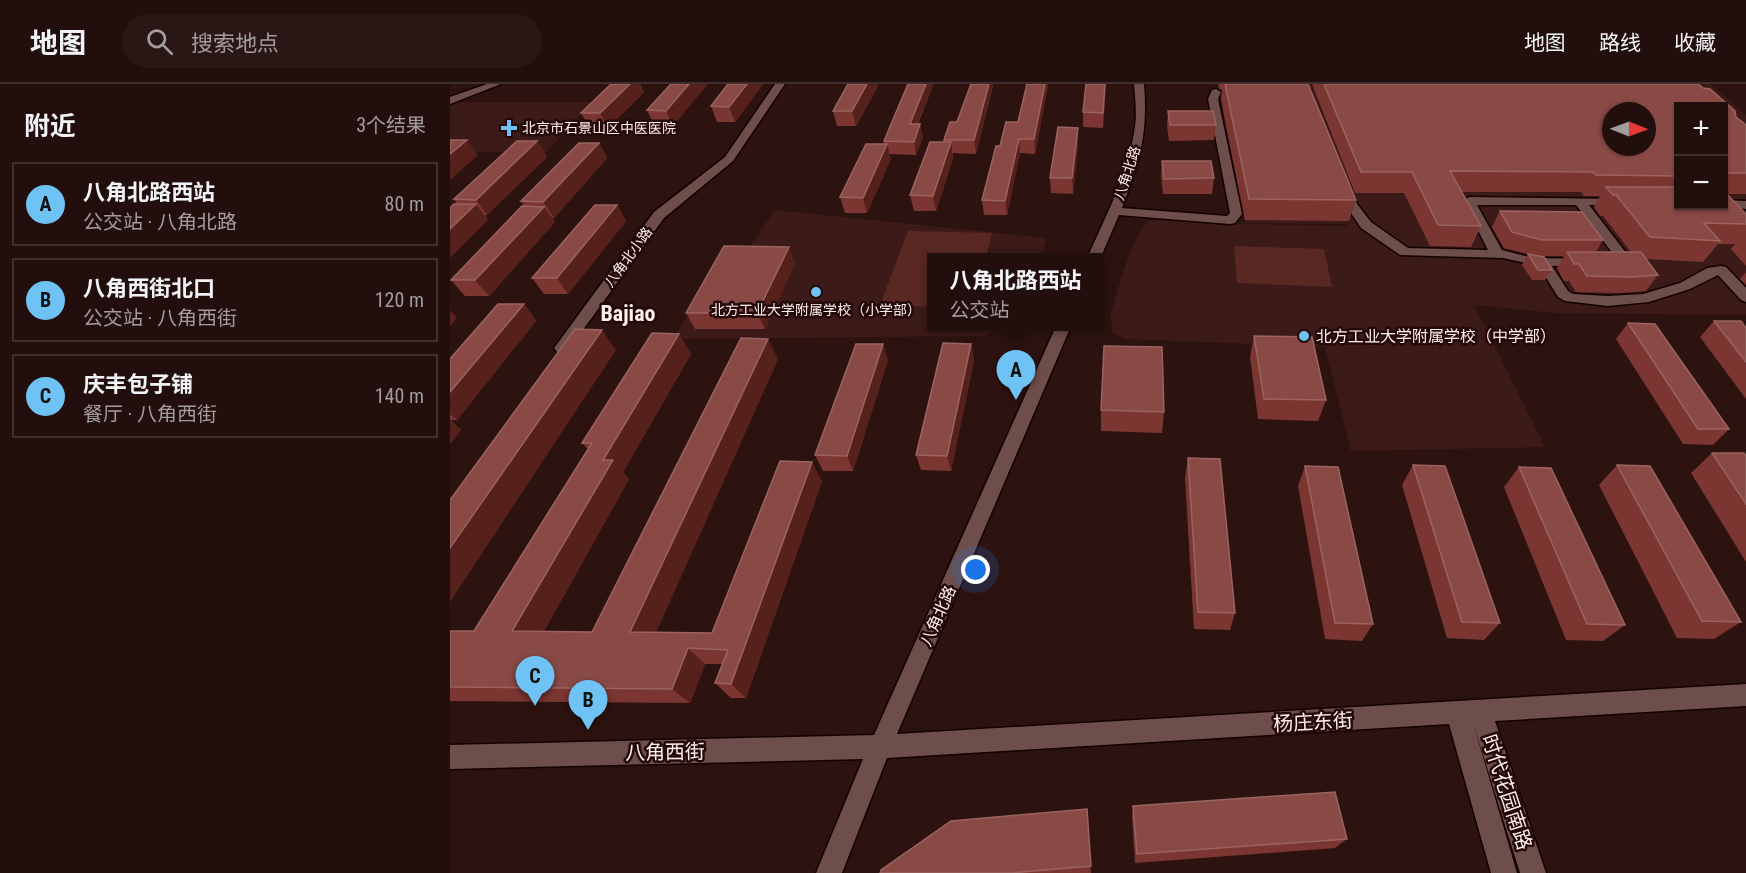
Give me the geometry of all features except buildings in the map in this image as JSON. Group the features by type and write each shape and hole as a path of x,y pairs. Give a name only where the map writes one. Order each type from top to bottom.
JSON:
{"street":[{"path":"450,101 496,84"},
{"name":"八角北小路","path":"554,359 659,214 729,159 780,84"},
{"name":"八角北路","path":"1096,253 1115,211 1139,137 1142,117 1139,84"},
{"path":"1115,211 1230,220 1236,214 1213,99 1216,92"},
{"path":"1338,171 1351,204 1366,225 1405,252 1497,253 1543,262 1627,263 1580,201"},
{"path":"1497,253 1469,201 1635,202"},
{"path":"1728,204 1746,205"},
{"path":"1543,262 1563,294 1570,298 1608,300 1644,298 1685,286 1712,271 1721,270 1746,297"},
{"name":"八角北路","path":"829,873 881,747 1062,331"},
{"name":"杨庄东街","path":"881,747 1746,695"},
{"name":"时代花园南路","path":"1469,713 1504,873"},
{"name":"时代花园南路","path":"1469,713 1533,873"},
{"name":"八角西街","path":"450,757 881,747"}],"shaded area":[{"path":"1218,84 1710,84 1746,115 1746,315 1556,313 1474,305 1545,447 1351,451 1325,347 1126,339 1113,333 1110,316 1122,275 1134,242 1148,220 1238,224 1347,226 1346,224 1245,223"},
{"name":"北京市石景山区中医医院","path":"592,102 546,152 450,152 450,103"},
{"name":"北方工业大学附属学校（小学部）","path":"775,210 1046,238 1043,253 927,253 927,331 994,331 985,336 673,339 723,254 744,255"},
{"path":"908,231 992,233 987,253 927,253 927,307 880,305"},
{"path":"1234,246 1324,249 1332,287 1237,283"}],"place":[{"name":"北京市石景山区中医医院","path":"509,128"},
{"name":"北方工业大学附属学校（小学部）","path":"816,292"},
{"name":"北方工业大学附属学校（中学部）","path":"1304,336"},
{"name":"八角北路西站","path":"1016,400"},
{"name":"庆丰包子铺","path":"535,706"},
{"name":"八角西街北口","path":"588,730"}],"district":[{"name":"Bajiao","path":"628,313"}]}
